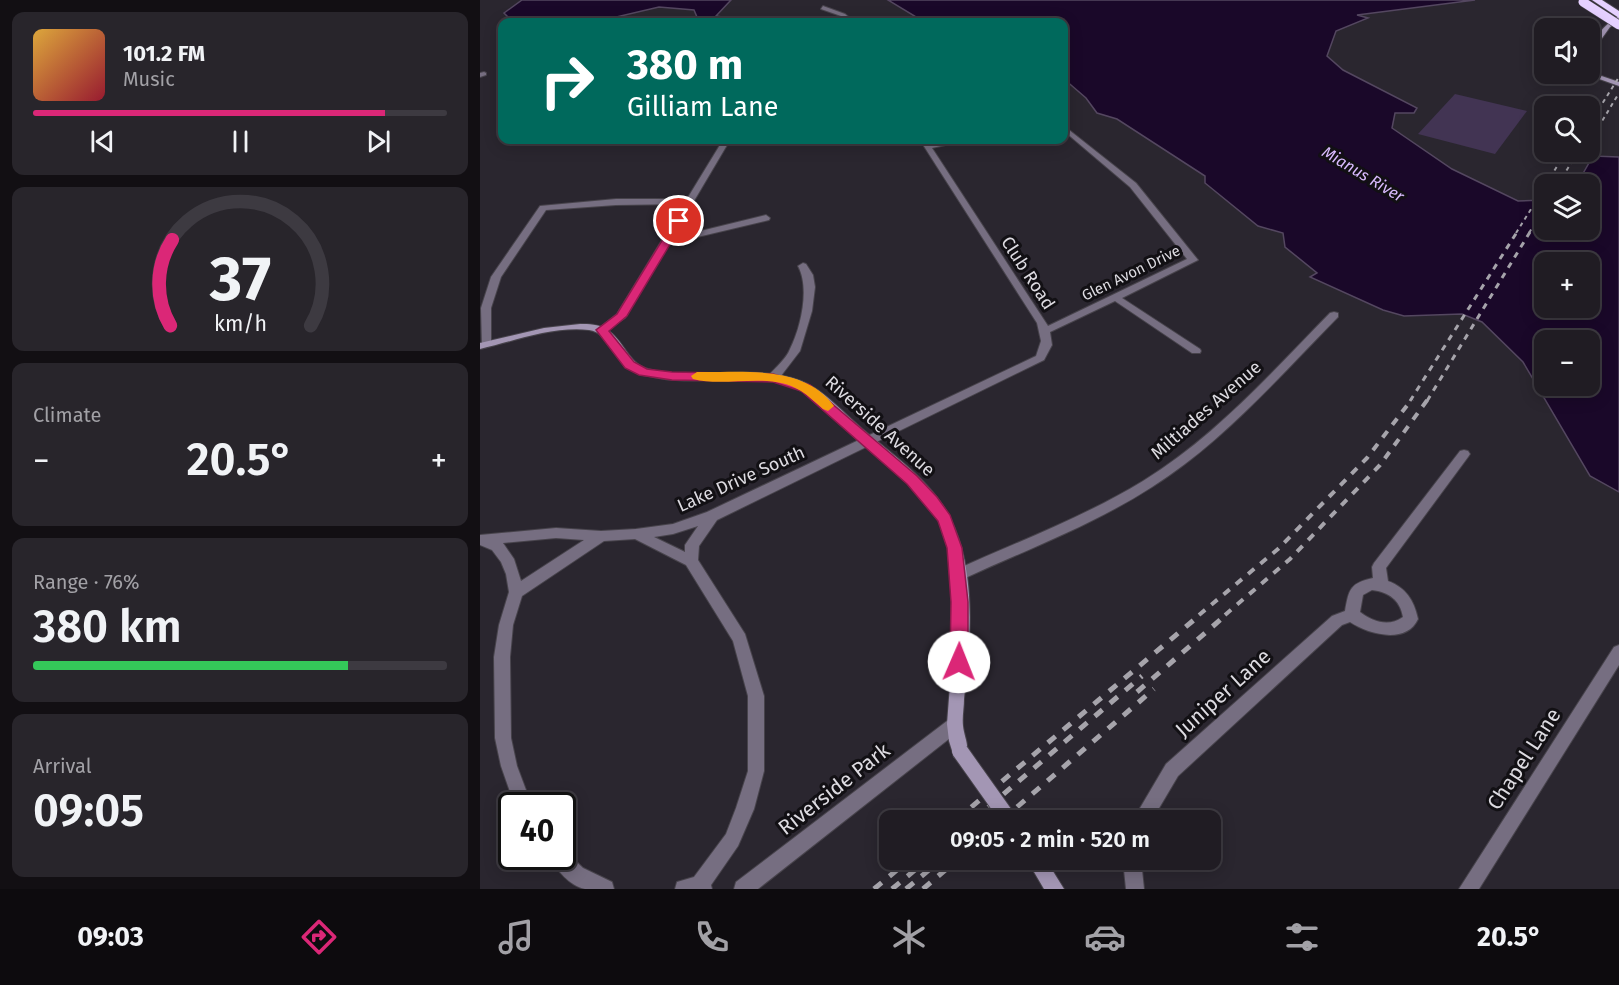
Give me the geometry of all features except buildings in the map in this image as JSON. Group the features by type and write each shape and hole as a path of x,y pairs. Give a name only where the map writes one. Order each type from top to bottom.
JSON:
{"highway":[{"path":"1596,0 1619,16"},
{"path":"1582,1 1619,25"}],"street":[{"path":"823,8 846,18"},
{"path":"1600,38 1619,16"},
{"path":"1600,77 1619,84"},
{"name":"Glen Avon Drive","path":"1045,331 1193,260 1133,185 1068,131"},
{"path":"690,201 616,202 543,208 496,277 486,308 483,345 552,330 586,326 602,330 621,316 667,242 724,144"},
{"name":"Club Road","path":"868,440 1034,362 1046,350 1045,331 927,144"},
{"path":"667,242 766,218"},
{"path":"773,378 795,351 807,311 810,287 808,275 803,266"},
{"path":"1115,297 1196,351"},
{"name":"Miltiades Avenue","path":"958,575 1106,507 1149,483 1184,458 1226,421 1335,315"},
{"name":"Riverside Avenue","path":"602,330 630,365 644,372 672,376 773,378 806,388 868,440 932,501 945,519 954,548 958,575 960,647 953,726 960,751 1001,810"},
{"name":"Lake Drive South","path":"482,540 556,533 601,536 636,534 673,529 712,516 868,440"},
{"path":"1381,585 1379,567 1464,454"},
{"path":"691,561 692,545 712,516"},
{"path":"636,534 691,561 740,639 756,696 758,728 756,771 745,809 732,840 695,887"},
{"path":"516,592 601,536"},
{"path":"482,540 497,546 507,559 513,574 516,592 506,625 501,657 503,738 509,766 519,792"},
{"path":"1381,585 1393,588 1403,597 1410,608 1411,619 1403,627 1389,630 1361,622 1352,615 1356,592 1362,587 1381,585"},
{"name":"Juniper Lane","path":"1148,810 1172,770 1337,620 1352,615"},
{"name":"Chapel Lane","path":"1468,889 1619,652"},
{"name":"Riverside Park","path":"743,889 953,726"},
{"path":"572,870 576,875 604,889"},
{"path":"1043,870 1055,889"},
{"path":"1133,870 1135,889"}],"shaded area":[{"path":"1455,94 1527,111 1495,154 1418,134"}],"water":[{"path":"522,0 731,0 716,16 729,18 697,17 694,10 659,7 612,18 509,18 504,13"},
{"name":"Mianus River","path":"888,0 1475,0 1357,15 1368,18 1336,31 1327,56 1343,70 1417,108 1414,113 1395,113 1392,128 1452,169 1518,201 1534,200 1534,240 1600,240 1600,174 1583,174 1590,162 1600,162 1600,156 1619,157 1619,492 1590,476 1543,396 1600,396 1600,330 1534,330 1534,381 1523,362 1482,322 1462,314 1404,316 1383,310 1310,277 1317,273 1285,247 1283,233 1258,226 1205,183 1205,176 1117,119 1097,113 1086,98 1068,82 1068,18 918,18"}],"railway":[{"path":"1600,107 1619,77"},
{"path":"1600,124 1619,93"},
{"path":"1552,174 1560,162"},
{"path":"1564,174 1572,162"},
{"path":"1516,233 1534,204"},
{"path":"1529,233 1534,225"},
{"path":"1410,401 1517,232"},
{"path":"1427,401 1530,232"},
{"path":"1199,615 1278,549 1367,458 1412,399"},
{"path":"1225,615 1290,559 1380,465 1428,399"},
{"path":"968,810 1201,614"},
{"path":"1137,692 1227,614"},
{"path":"985,810 1142,676"},
{"path":"1014,810 1154,689"},
{"path":"874,889 897,870"},
{"path":"892,889 915,870"},
{"path":"906,889 929,870"},
{"path":"923,889 945,870"}],"slow traffic":[{"path":"697,376 773,378 791,382 806,388 828,406"}],"route":[{"path":"679,221 621,316 602,330 630,365 644,372 672,376 773,378 806,388 912,480 945,519 952,537 958,575 959,662"}]}
